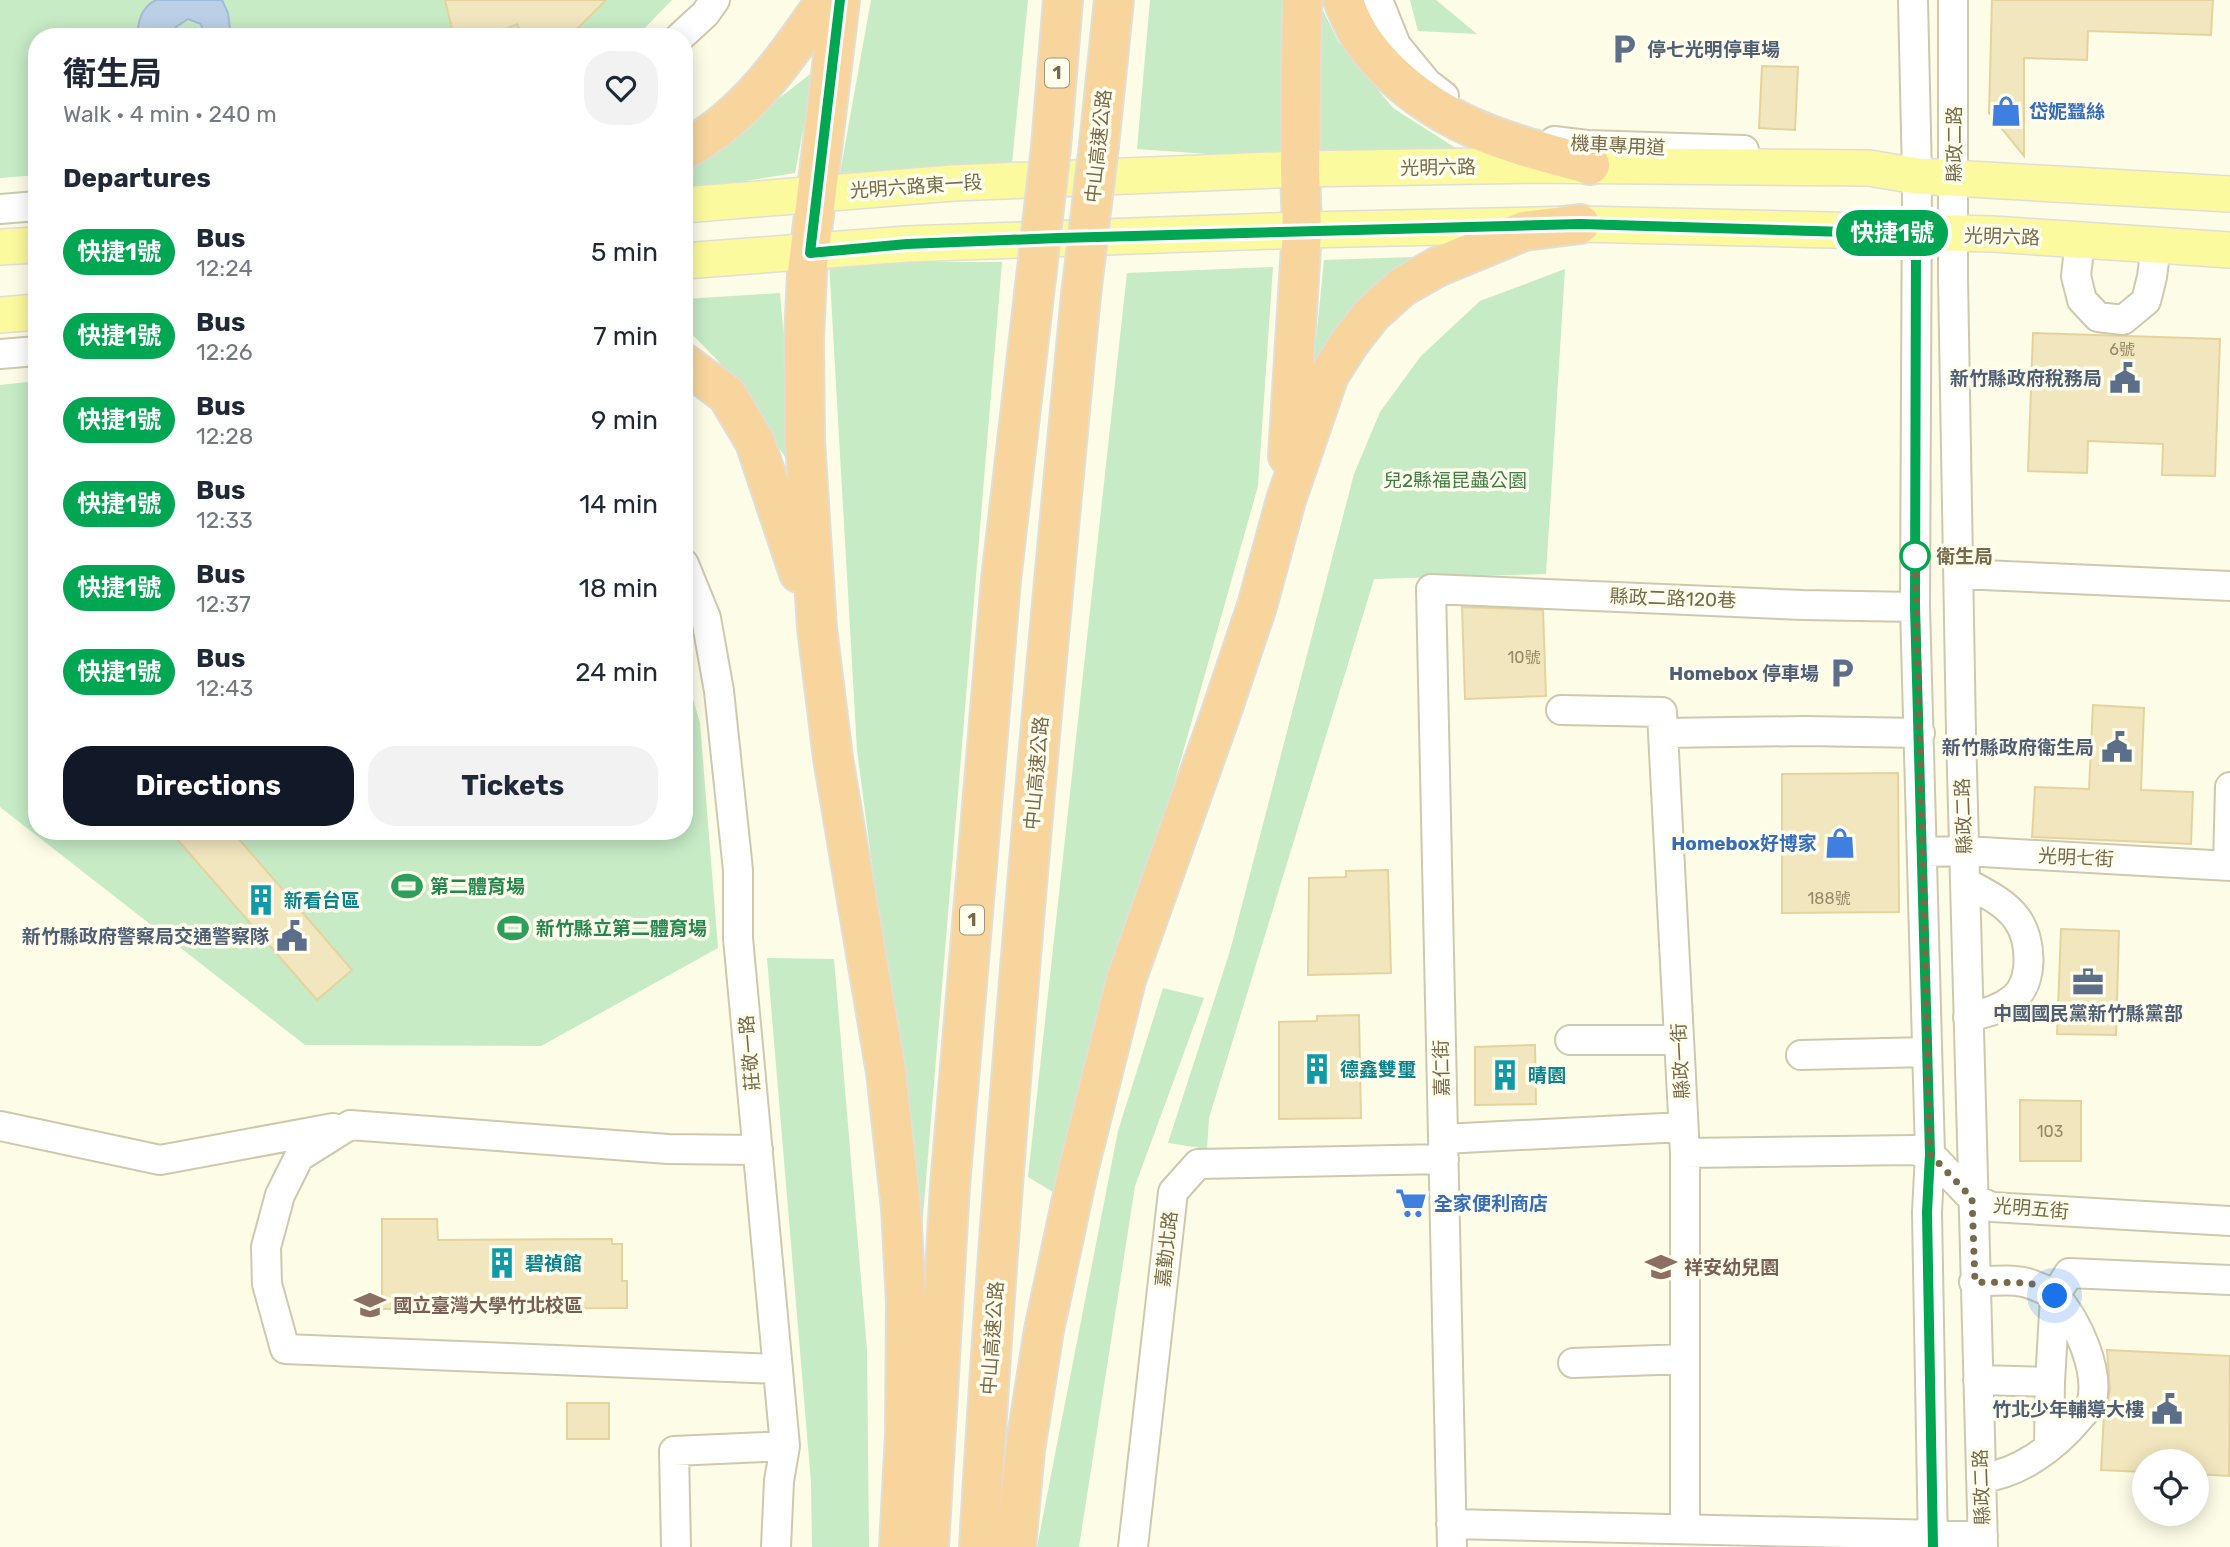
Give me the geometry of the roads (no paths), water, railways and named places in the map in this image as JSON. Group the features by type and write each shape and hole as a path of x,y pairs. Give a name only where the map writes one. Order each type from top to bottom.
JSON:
{"highway":[{"path":"693,144 732,117 773,76 826,0"},
{"path":"840,0 807,273 804,339 805,441 817,628 833,758 886,1072 901,1208 906,1316 905,1435 899,1547"},
{"name":"1","path":"929,1547 951,1172 1000,580 1034,295 1057,162 1063,0"},
{"name":"中山高速公路","path":"979,1547 1026,878 1081,295 1114,0"},
{"path":"1286,500 1302,230 1302,0"},
{"path":"1343,0 1356,31 1382,65 1411,92 1455,121 1507,142 1590,165"},
{"path":"1016,1547 1025,1450 1044,1330 1078,1171 1126,979 1257,606 1286,500 1329,375 1372,314 1402,287 1482,246 1524,231 1580,224"},
{"path":"693,370 727,395 755,442 817,628"}],"main road":[{"name":"光明六路東一段","path":"693,204 953,183 1057,162"},
{"name":"光明六路","path":"1057,162 1300,169 1590,165 1869,168 1917,176 2230,194"},
{"name":"光明六路","path":"810,253 907,244 1059,238 1580,224 1993,234 2230,250"},
{"path":"0,247 28,245"},
{"path":"693,260 810,253"},
{"path":"0,315 28,313"}],"street":[{"path":"690,28 715,0"},
{"name":"機車專用道","path":"1378,0 1396,45 1427,83 1452,103 1506,132 1536,139 1587,145 1870,154 1917,176"},
{"name":"縣政二路","path":"1913,0 1917,176 1915,607 1930,1154 1927,1212 1933,1541"},
{"name":"縣政二路","path":"1953,0 1959,574 1972,1198 1983,1542"},
{"path":"0,209 28,207"},
{"path":"2080,240 2076,276 2082,300 2098,317 2123,320 2146,301 2156,245"},
{"path":"0,355 28,352"},
{"path":"1959,574 2230,586"},
{"name":"莊敬一路","path":"693,587 706,618 719,691 738,870 738,939 785,1446 779,1481 776,1547"},
{"name":"縣政二路120巷","path":"1431,589 1803,605 1915,607"},
{"name":"嘉仁街","path":"1431,589 1452,1535"},
{"path":"1561,710 1662,712 1663,733 1920,733"},
{"name":"縣政一街","path":"1663,733 1684,1140 1685,1529"},
{"path":"2229,866 2230,787"},
{"name":"光明七街","path":"1922,852 1965,851 2229,866"},
{"path":"1965,882 2000,903 2018,920 2028,945 2027,976 2015,998 1992,1011 1968,1017"},
{"path":"1570,1040 1679,1041"},
{"path":"1801,1055 1927,1052"},
{"path":"0,1126 160,1160 350,1125 668,1149 758,1150"},
{"path":"350,1125 299,1157 280,1195 266,1247 267,1284 285,1349 778,1368"},
{"path":"1443,1149 1684,1140 1913,1150 1930,1154"},
{"name":"嘉勤北路","path":"1133,1547 1173,1192 1198,1164 1443,1149"},
{"name":"光明五街","path":"1930,1154 1972,1198 1992,1207 2230,1221"},
{"path":"2049,1447 2055,1296 2069,1273 2230,1280"},
{"path":"1975,1282 2030,1283 2055,1296 2080,1335 2093,1369 2092,1404 2063,1437 2028,1461 1998,1476 1981,1478"},
{"path":"1573,1363 1685,1359"},
{"path":"1978,1380 2050,1382"},
{"path":"677,1547 674,1451 785,1446"},
{"path":"1452,1535 1587,1537 1685,1529 1983,1542"}],"water":[{"path":"156,0 222,0 228,13 230,28 202,28 201,24 188,19 176,28 138,28 141,16"}],"place":[{"name":"停七光明停車場","path":"1624,49"},
{"name":"岱妮蠶絲","path":"2006,111"},
{"name":"新竹縣政府稅務局","path":"2125,378"},
{"name":"衛生局","path":"1915,556"},
{"name":"Homebox 停車場","path":"1842,673"},
{"name":"新竹縣政府衛生局","path":"2117,747"},
{"name":"Homebox好博家","path":"1840,843"},
{"name":"第二體育場","path":"407,886"},
{"name":"新看台區","path":"261,900"},
{"name":"新竹縣立第二體育場","path":"513,928"},
{"name":"新竹縣政府警察局交通警察隊","path":"292,936"},
{"name":"中國國民黨新竹縣黨部","path":"2088,982"},
{"name":"德鑫雙璽","path":"1317,1069"},
{"name":"晴園","path":"1505,1075"},
{"name":"全家便利商店","path":"1411,1203"},
{"name":"碧禎館","path":"502,1263"},
{"name":"祥安幼兒園","path":"1661,1267"},
{"name":"國立臺灣大學竹北校區","path":"370,1305"},
{"name":"竹北少年輔導大樓","path":"2167,1409"}],"park label":[{"name":"兒2縣福昆蟲公園","path":"1455,480"}]}
